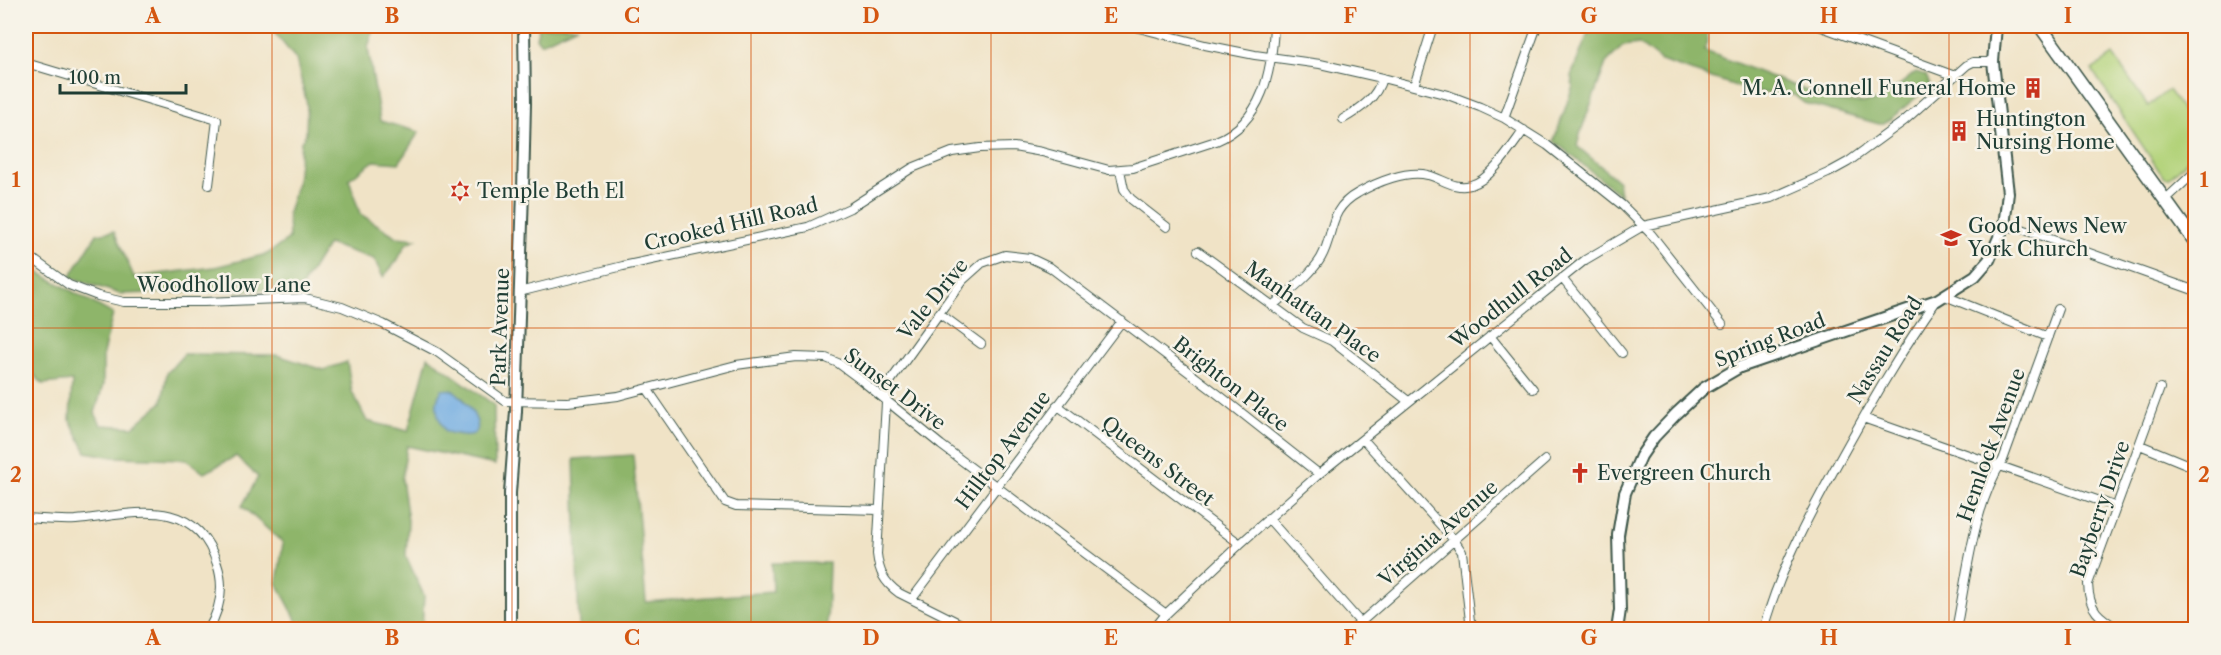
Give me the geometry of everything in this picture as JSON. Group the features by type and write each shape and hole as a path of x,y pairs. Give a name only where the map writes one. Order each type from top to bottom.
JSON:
{"main road":[{"name":"Park Avenue","path":"510,630 510,494 516,402 525,103 524,26"},
{"name":"Nassau Road","path":"1941,298 1975,276 1989,260 2004,226 2008,210 2008,179 1993,62 1996,26"},
{"path":"2040,26 2196,243"},
{"name":"Spring Road","path":"1617,630 1620,610 1618,535 1625,493 1641,456 1654,437 1676,414 1704,388 1740,367 1941,298"}],"street":[{"path":"1131,26 1205,45 1320,63 1382,78 1480,107 1504,118 1568,161 1622,205 1643,226 1722,324"},
{"name":"Crooked Hill Road","path":"519,292 623,266 808,227 850,208 912,168 952,152 1014,147 1042,152 1097,168 1120,170 1133,168 1228,136 1241,127 1265,84 1273,57 1274,26"},
{"path":"1414,86 1433,26"},
{"path":"1504,118 1537,26"},
{"path":"1819,26 1955,76"},
{"name":"Woodhull Road","path":"1153,630 1166,614 1240,544 1319,474 1585,260 1643,226 1771,198 1828,173 1868,148 1912,115 1973,62 1993,62"},
{"path":"26,63 217,120 209,185"},
{"path":"1343,119 1371,99 1380,86 1382,78"},
{"path":"1272,306 1320,260 1332,222 1338,211 1357,193 1404,175 1416,173 1460,187 1473,185 1492,171 1524,130"},
{"path":"1120,170 1124,189 1131,199 1167,227"},
{"path":"2165,200 2196,171"},
{"path":"2004,226 2022,229 2196,291"},
{"name":"Manhattan Place","path":"1198,251 1303,328 1332,341 1408,401"},
{"name":"Woodhollow Lane","path":"26,254 69,285 98,296 124,302 305,298 342,307 383,324 437,352 495,396 505,401 516,402"},
{"name":"Vale Drive","path":"973,630 891,587 883,579 879,568 876,554 887,386 963,280 982,263 1005,255 1030,258 1051,268 1122,321"},
{"path":"1562,278 1622,353"},
{"path":"1941,298 2048,337"},
{"name":"Nassau Road","path":"1763,630 1777,584 1799,535 1863,418 1913,334 1941,298"},
{"name":"Hemlock Avenue","path":"1956,630 1981,512 2058,309"},
{"path":"939,313 981,344"},
{"name":"Hilltop Avenue","path":"912,599 1122,321"},
{"name":"Brighton Place","path":"1122,321 1319,474"},
{"path":"1490,336 1533,389"},
{"name":"Sunset Drive","path":"516,402 568,402 618,396 648,390 736,365 813,357 826,358 838,363 997,487 1166,614"},
{"name":"Bayberry Drive","path":"2121,630 2103,619 2091,606 2088,584 2160,388"},
{"path":"648,390 725,502 736,506 878,510"},
{"name":"Queens Street","path":"1057,405 1240,544"},
{"path":"1863,418 2117,507"},
{"path":"1363,438 1454,540 1461,552 1470,621 1477,630"},
{"path":"2140,445 2196,468"},
{"name":"Virginia Avenue","path":"1352,630 1545,460"},
{"path":"26,518 72,520 148,511 168,514 189,524 205,539 214,555 220,574 222,595 216,616 208,630"},
{"path":"1268,518 1367,630"}],"green space":[{"path":"269,26 374,26 368,48 380,121 419,132 399,163 374,161 349,179 360,214 397,237 416,239 406,244 397,261 383,277 374,259 328,244 300,289 120,294 70,277 97,234 114,231 134,277 215,267 267,254 289,239 288,213 297,182 301,142 306,134 307,104 296,59"},
{"path":"539,26 578,26 541,43 536,38"},
{"path":"1591,26 1709,26 1705,51 1833,101 1860,103 1879,101 1916,72 1926,75 1930,86 1884,124 1879,124 1804,103 1794,95 1754,92 1661,61 1639,44 1623,46 1606,63 1577,146 1618,181 1620,195 1554,141 1573,86 1571,76"},
{"path":"2113,55 2148,106 2168,90 2195,128 2195,153 2169,178 2164,178 2092,70"},
{"path":"27,266 113,314 103,353 103,385 95,413 101,425 133,427 162,402 167,373 184,354 277,355 323,370 347,362 352,392 367,421 408,431 428,357 494,405 495,465 407,446 402,479 408,521 406,556 424,596 422,629 295,629 298,623 277,583 283,543 242,506 258,477 236,456 204,473 186,459 114,457 86,452 70,420 72,381 43,384 26,367","holes":["462,397 476,420 472,434 457,434"]},
{"path":"633,455 646,602 773,592 772,563 829,563 827,627 834,629 579,629 574,459"}],"water":[{"path":"442,390 456,392 471,409 477,423 475,433 465,435 446,432 437,411 437,401"}],"place":[{"name":"M. A. Connell Funeral Home","path":"2033,88"},
{"name":"Huntington Nursing Home","path":"1959,131"},
{"name":"Temple Beth El","path":"460,191"},
{"name":"Good News New York Church","path":"1951,238"},
{"name":"Evergreen Church","path":"1580,473"}]}
